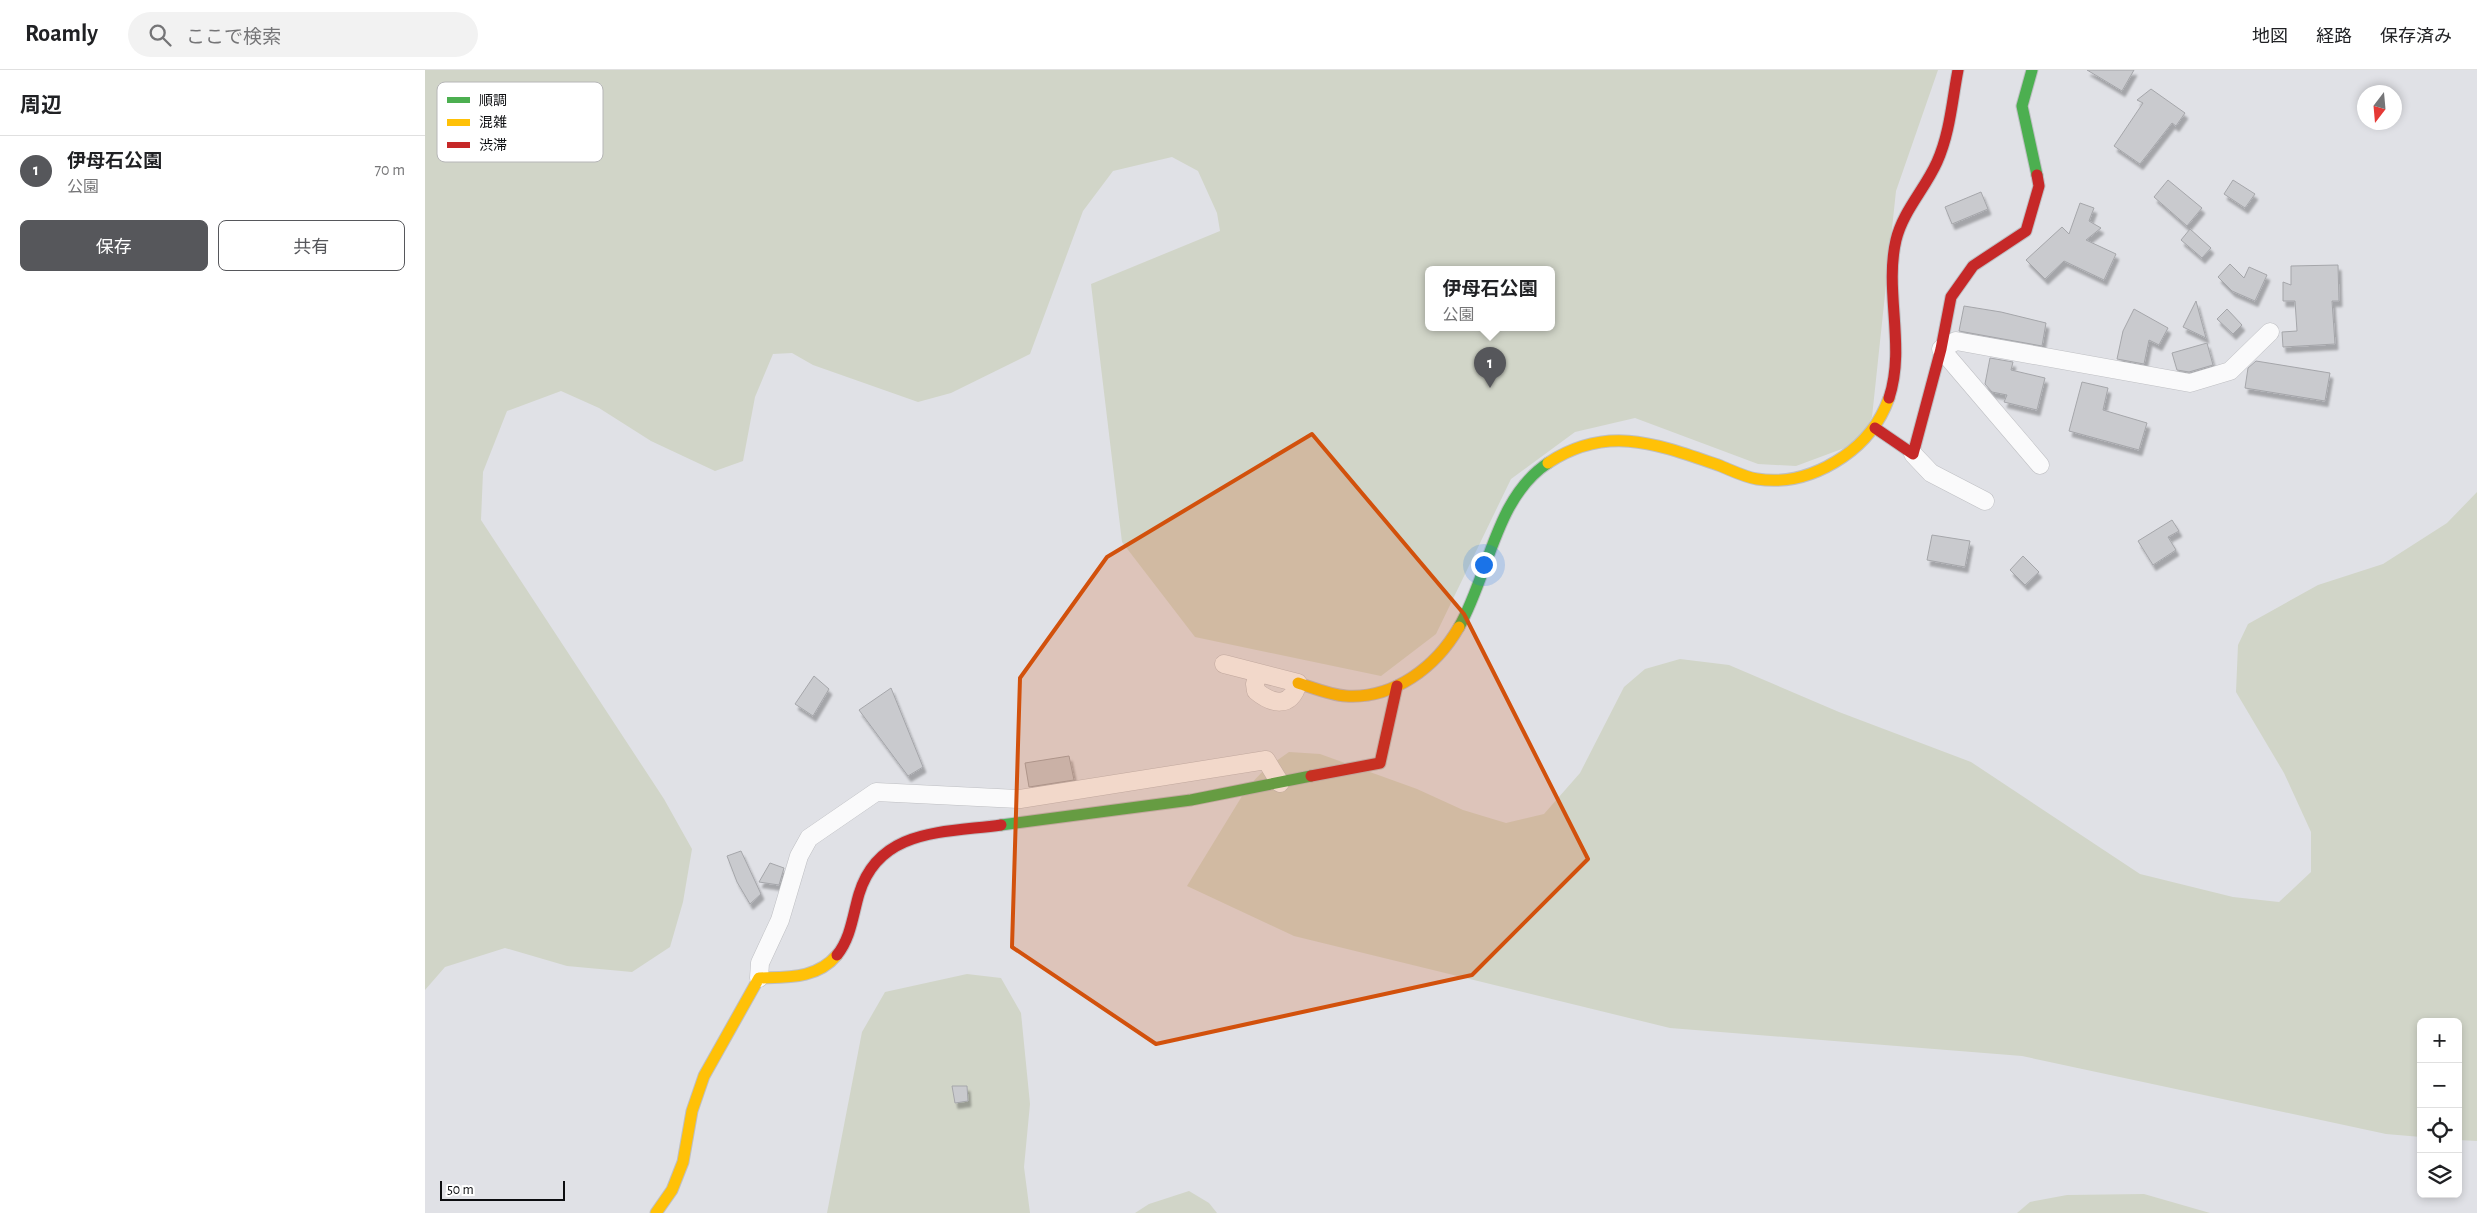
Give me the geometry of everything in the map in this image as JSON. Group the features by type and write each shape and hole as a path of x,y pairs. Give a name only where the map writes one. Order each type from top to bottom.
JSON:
{"street":[{"path":"1224,664 1345,696 1375,693 1397,686 1418,676 1440,658 1462,626 1512,503 1532,475 1560,456 1592,441 1627,439 1654,444 1759,479 1790,479 1814,473 1837,463 1875,428 1888,400 1895,368 1892,286 1894,249 1903,217 1926,184 1942,150 1959,70"},
{"path":"1913,454 1941,349 1951,297 1973,266 2026,231 2039,186 2022,106 2032,70"},
{"path":"1941,349 1956,341 2190,383 2230,371 2270,332"},
{"path":"1941,349 2041,465"},
{"path":"1875,428 1913,454 1931,473 1985,501"},
{"path":"759,978 790,977 820,970 837,954 850,934 861,884 869,868 882,854 905,840 919,836 1191,800 1380,763 1397,686"},
{"path":"656,1213 672,1190 683,1162 692,1111 704,1076 759,978 760,963 779,920 799,856 809,838 876,792 1020,799 1266,760 1280,783"}],"highlighted area":[{"path":"1312,434 1464,614 1588,859 1472,975 1156,1044 1012,947 1020,678 1107,557"}],"shaded area":[{"path":"425,70 1938,70 1896,191 1872,417 1858,443 1796,466 1758,464 1635,418 1575,432 1511,479 1436,634 1381,676 1195,637 1122,542 1091,284 1220,231 1217,213 1198,171 1172,157 1113,171 1083,211 1030,354 951,393 918,402 813,365 792,353 773,354 755,397 743,461 715,471 651,441 599,408 561,391 507,411 483,472 481,520 664,799 692,849 683,902 670,947 632,972 567,966 505,948 445,967 425,990"},
{"path":"2477,492 2477,1141 2462,1140 2462,1018 2417,1018 2417,1137 2386,1134 2022,1056 1670,1028 1294,936 1187,886 1247,788 1265,769 1289,752 1320,754 1417,789 1463,810 1506,823 1544,814 1580,773 1624,687 1645,669 1680,659 1729,665 1839,712 1971,762 2140,874 2233,897 2279,902 2311,872 2311,832 2284,773 2236,692 2238,645 2248,624 2318,585 2383,564 2447,523"},
{"path":"967,974 1001,978 1021,1013 1030,1104 1024,1167 1030,1213 827,1213 862,1032 885,992"},
{"path":"1189,1191 1209,1203 1217,1213 1135,1213 1149,1204"},
{"path":"2144,1194 2210,1213 2017,1213 2030,1202 2067,1195"}],"building":[{"path":"2087,70 2134,70 2122,91"},
{"path":"2151,89 2185,113 2176,126 2172,123 2140,164 2114,146 2143,103 2137,100"},
{"path":"2168,180 2202,208 2187,226 2154,197"},
{"path":"2233,180 2255,194 2245,208 2224,194"},
{"path":"1981,192 1988,209 1952,224 1945,207"},
{"path":"2080,203 2094,208 2089,221 2101,228 2086,240 2116,254 2104,280 2064,261 2045,279 2026,260 2062,227 2069,234"},
{"path":"2190,229 2211,248 2202,258 2181,240"},
{"path":"2230,264 2244,278 2249,267 2267,275 2255,301 2232,291 2218,277"},
{"path":"2338,265 2339,301 2332,301 2335,344 2283,347 2282,332 2297,331 2295,301 2283,301 2283,282 2291,285 2291,266"},
{"path":"2196,301 2206,338 2183,327"},
{"path":"1964,306 2001,312 2046,323 2042,346 1959,331"},
{"path":"2134,309 2168,328 2159,345 2149,340 2144,364 2117,359 2123,331"},
{"path":"2227,309 2242,325 2233,334 2217,319"},
{"path":"2207,343 2213,365 2189,372 2177,370 2172,353"},
{"path":"1990,358 2013,362 2011,370 2045,378 2037,410 2004,402 2007,395 1992,392 1985,384"},
{"path":"2256,361 2330,373 2325,401 2245,388 2248,368"},
{"path":"2082,382 2108,388 2103,410 2147,423 2139,450 2069,431"},
{"path":"2172,520 2179,531 2168,537 2176,550 2153,565 2138,541"},
{"path":"1932,535 1970,541 1965,567 1927,560"},
{"path":"2023,556 2039,572 2025,585 2010,570"},
{"path":"814,676 829,689 813,716 795,704"},
{"path":"891,688 923,767 908,776 859,710"},
{"path":"1069,756 1074,780 1029,787 1025,763"},
{"path":"741,851 761,894 750,904 737,882 727,856"},
{"path":"770,863 784,868 779,885 759,882"},
{"path":"952,1086 967,1086 968,1101 955,1103"}],"traffic: fast":[{"path":"2032,70 2022,106 2037,175"},
{"path":"1459,627 1504,517 1516,496 1530,478 1548,463"},
{"path":"1001,825 1191,800 1311,776"}],"traffic: slow":[{"path":"1548,463 1570,451 1591,444 1612,441 1632,442 1674,450 1752,478 1769,480 1791,479 1813,473 1851,451 1871,431 1881,416 1889,398"},
{"path":"1298,683 1346,696 1364,696 1381,692 1412,678 1426,667 1450,642 1459,627"},
{"path":"656,1213 672,1190 683,1162 692,1111 704,1076 759,978 791,977 811,973 829,963 837,955"}],"traffic: jam":[{"path":"1889,398 1894,379 1896,359 1892,279 1896,240 1904,219 1937,162 1948,128 1958,70"},
{"path":"1875,428 1913,454 1941,349 1951,297 1973,266 2026,231 2039,186 2037,175"},
{"path":"1311,776 1380,763 1397,686"},
{"path":"837,955 849,934 859,894 869,872 882,856 898,845 916,838 936,833 1001,825"}],"place":[{"name":"伊母石公園","path":"1490,388"}]}
